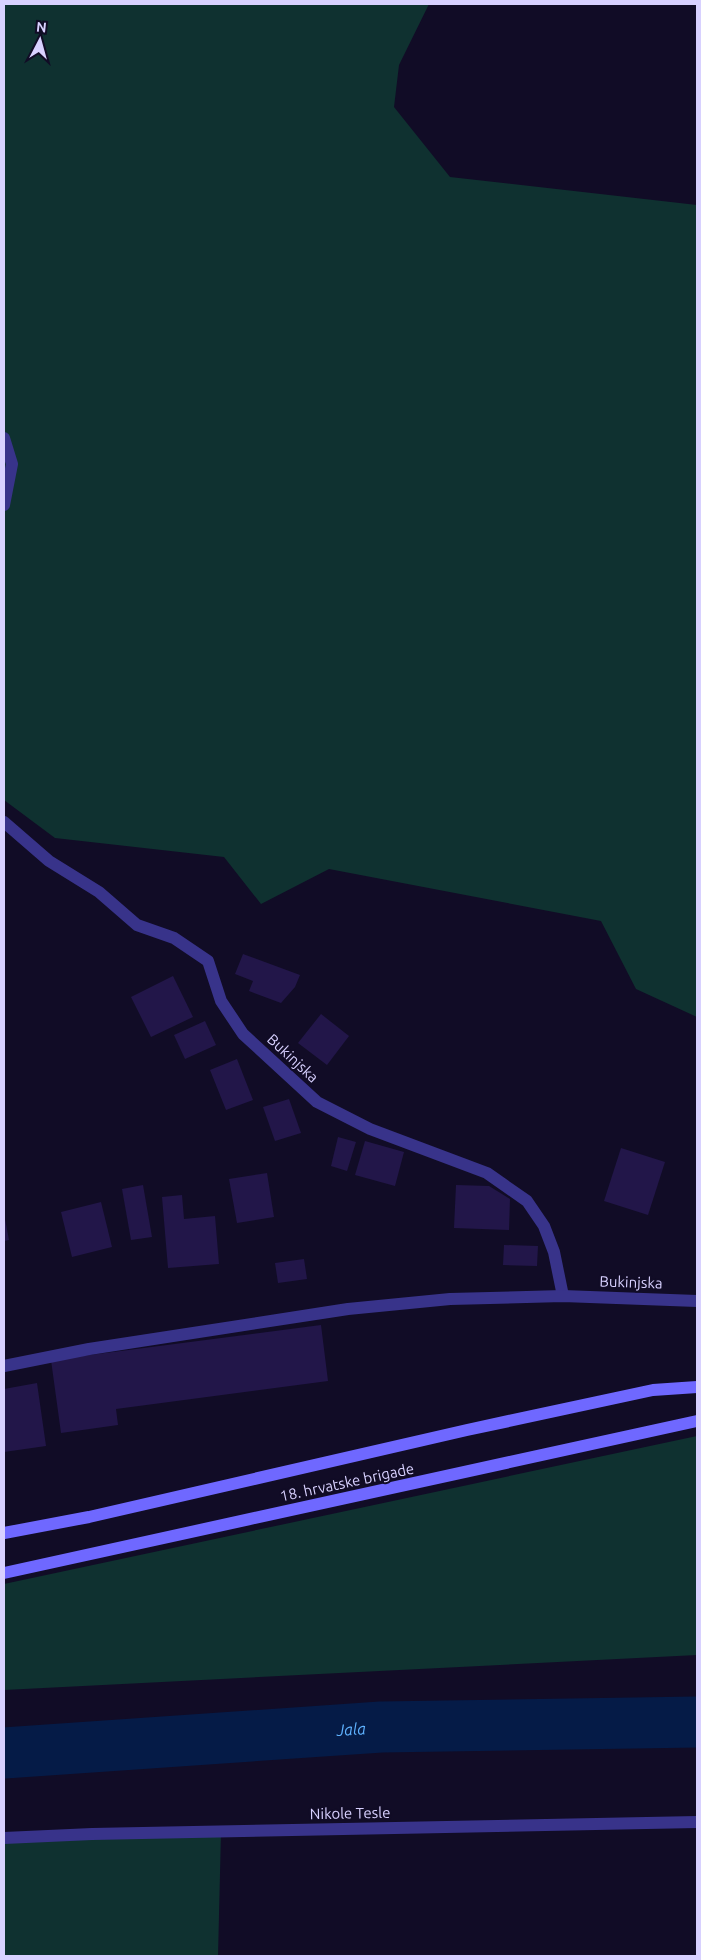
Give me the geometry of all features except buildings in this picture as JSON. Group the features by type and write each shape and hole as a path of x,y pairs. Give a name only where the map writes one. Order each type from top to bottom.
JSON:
{"main road":[{"name":"18. hrvatske brigade","path":"4,1533 89,1517 467,1430 653,1390 697,1387"},
{"name":"18. hrvatske brigade","path":"4,1573 697,1422"}],"street":[{"path":"4,438 12,464 4,505"},
{"name":"Bukinjska","path":"4,822 49,861 99,892 137,925 174,938 208,961 221,1001 243,1034 317,1102 370,1129 487,1173 527,1201 544,1226 554,1252 563,1296"},
{"name":"Bukinjska","path":"4,1366 98,1347 348,1309 450,1299 563,1296 697,1301"},
{"name":"Nikole Tesle","path":"4,1838 92,1834 697,1822"}],"green space":[{"path":"4,4 429,4 399,65 394,107 450,177 697,205 697,1017 636,989 601,921 329,869 261,904 224,857 55,838 4,800"},
{"path":"697,1436 697,1655 4,1690 4,1584"},
{"path":"221,1832 218,1956 4,1956 4,1838"}],"waterway":[{"name":"Jala","path":"4,1753 381,1727 697,1722"}]}
